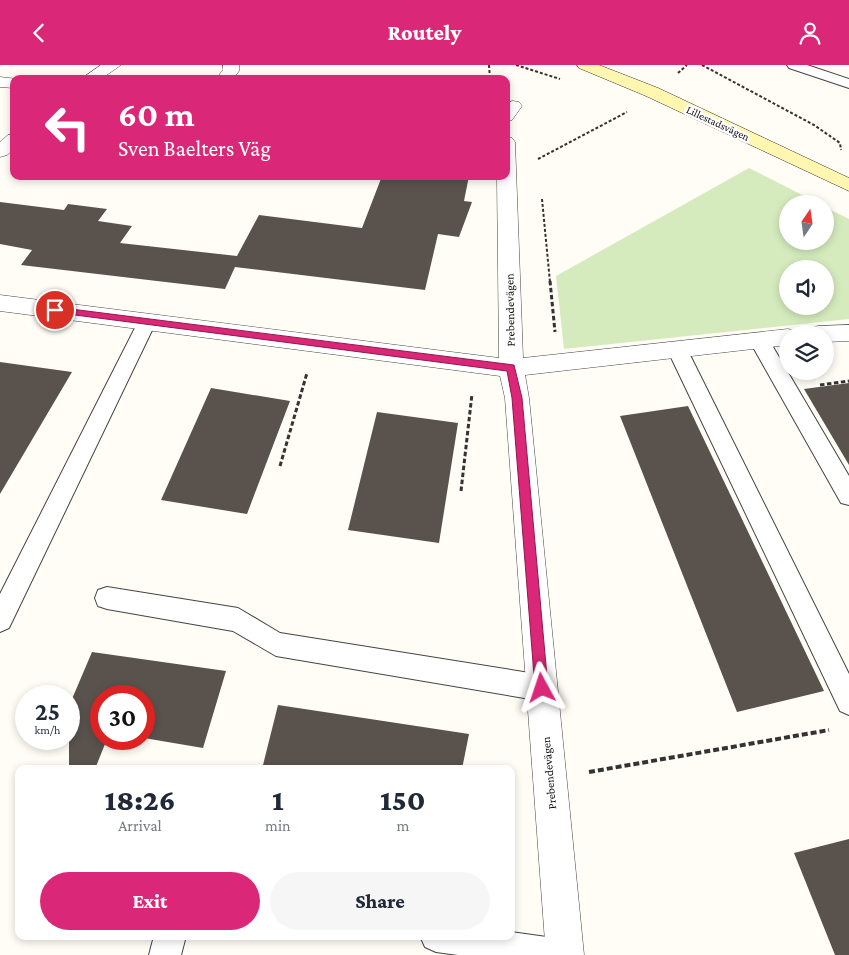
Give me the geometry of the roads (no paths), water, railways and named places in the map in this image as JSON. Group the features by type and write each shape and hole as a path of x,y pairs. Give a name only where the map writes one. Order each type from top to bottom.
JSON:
{"main road":[{"name":"Lillestadsvägen","path":"585,65 652,92 844,182"}],"street":[{"path":"101,75 113,65"},
{"path":"0,151 10,142"},
{"name":"Prebendevägen","path":"506,180 511,368 517,398 565,955"},
{"path":"0,303 511,368 779,338"},
{"path":"834,333 849,333"}],"lane":[{"path":"793,65 849,84"},
{"path":"0,620 147,322"},
{"path":"759,340 849,497"},
{"path":"677,349 849,702"},
{"path":"106,598 238,621 276,644 542,688"},
{"path":"165,955 169,940"},
{"path":"462,940 560,955"}]}
